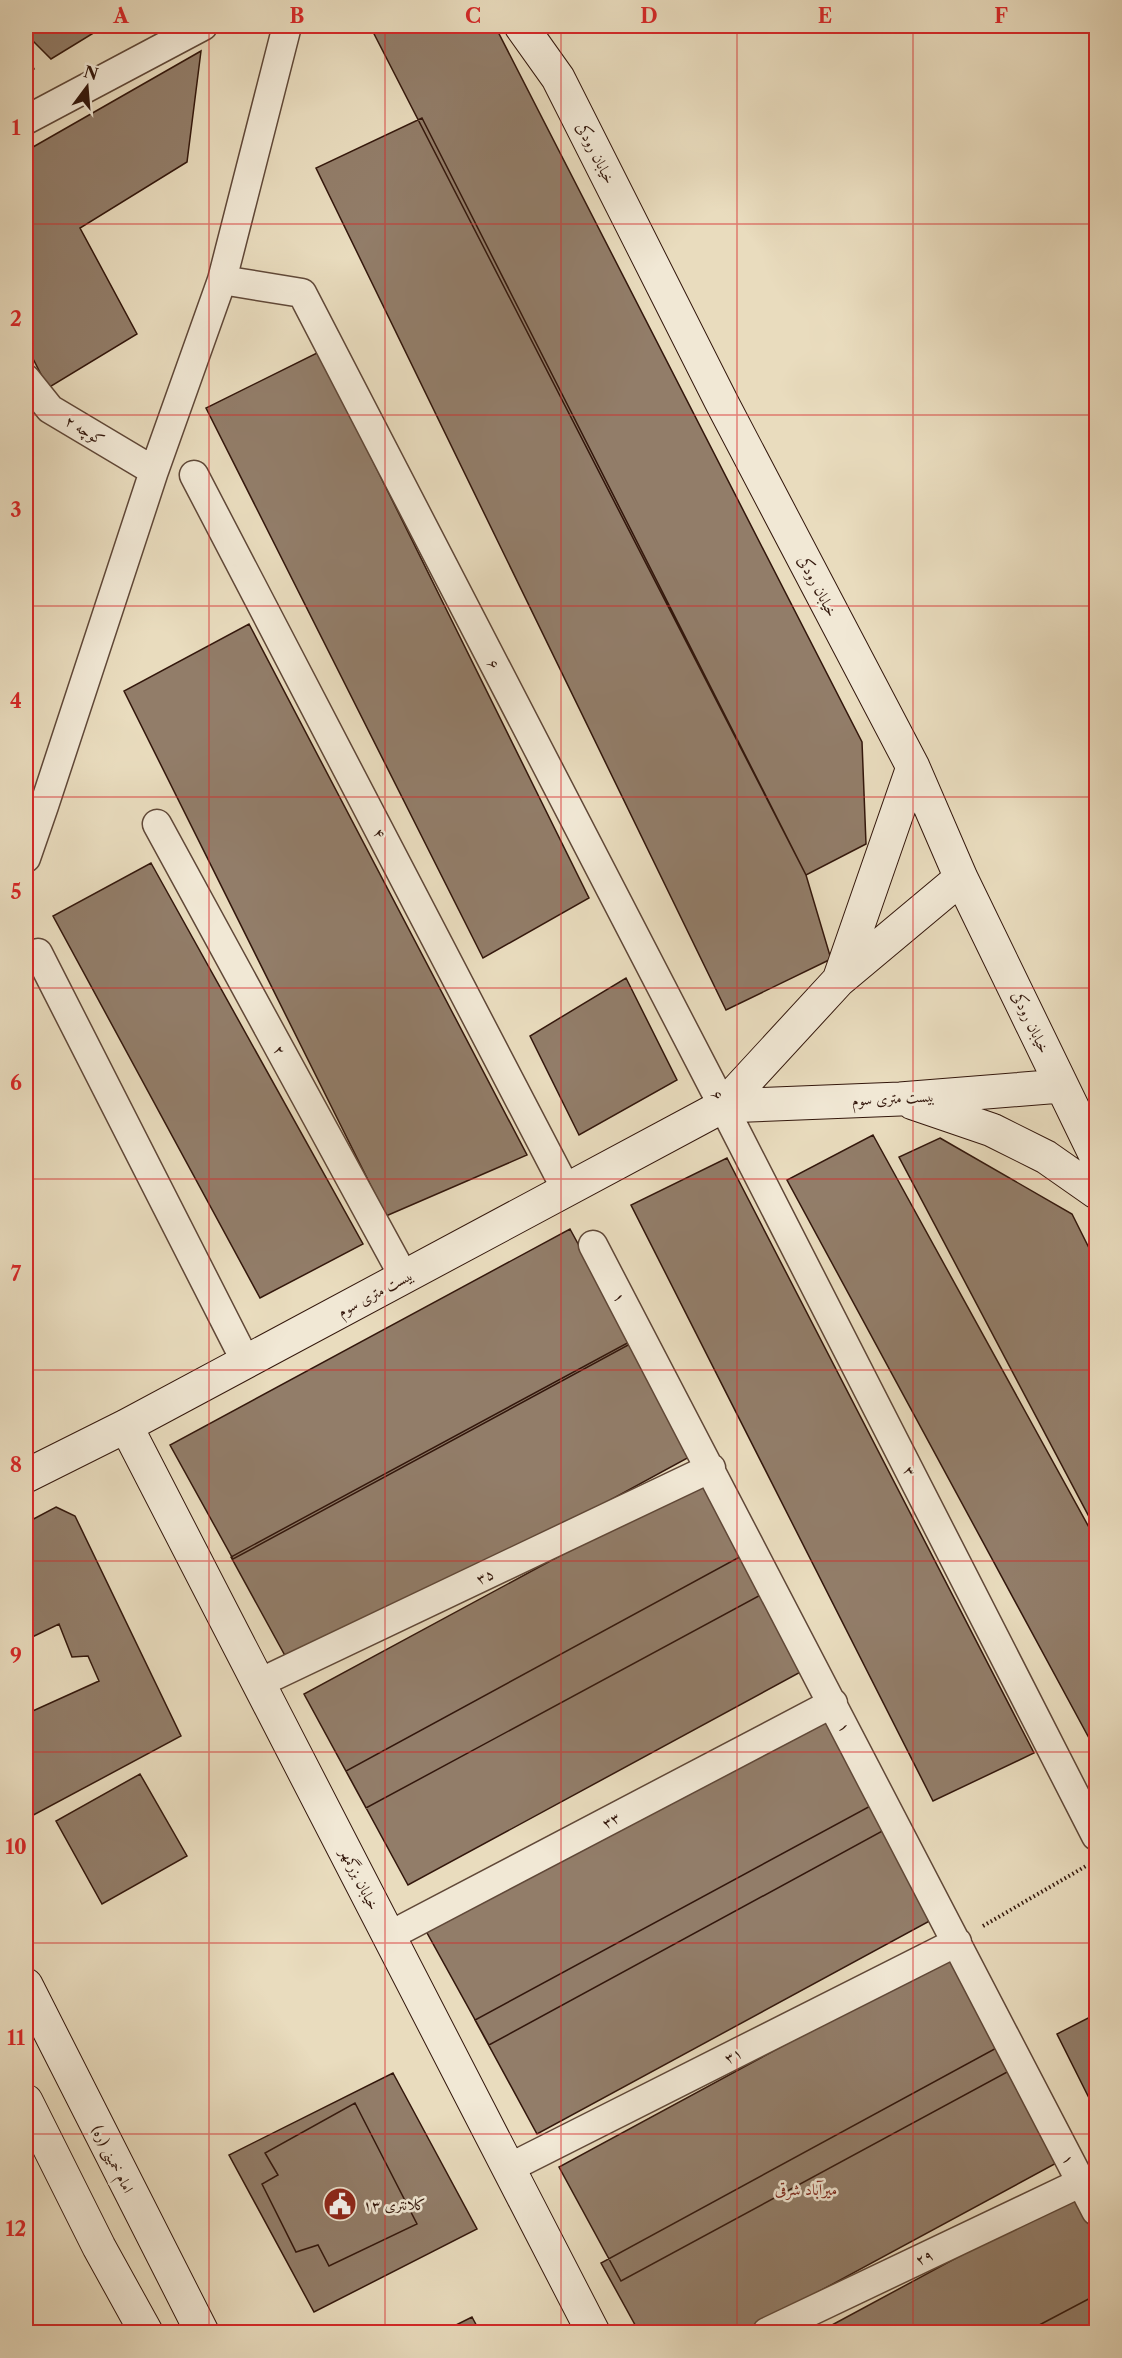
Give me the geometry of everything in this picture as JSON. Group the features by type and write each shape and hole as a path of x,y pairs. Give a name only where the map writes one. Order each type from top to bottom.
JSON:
{"main road":[{"name":"خیابان رودکی","path":"521,26 558,78 722,403 913,767 960,878 1096,1156"},
{"path":"839,980 913,767"},
{"name":"بیست متری سوم","path":"26,1476 126,1426 723,1106 839,980 960,878"},
{"name":"بیست متری سوم","path":"723,1106 900,1099 1061,1086"},
{"path":"900,1099 992,1130 1046,1157 1096,1192"},
{"name":"خیابان بزرگمهر","path":"126,1426 593,2332"},
{"name":"امام خمینی (ره)","path":"26,1985 202,2332"},
{"path":"26,2101 99,2247 146,2332"}],"street":[{"path":"26,120 203,26"},
{"path":"26,858 154,471 222,280 287,26"},
{"name":"۶","path":"222,280 302,293 723,1106"},
{"name":"کوچه ۲","path":"26,378 50,409 154,471"},
{"name":"۴","path":"194,475 567,1191"},
{"name":"۲","path":"157,824 404,1277"},
{"path":"38,953 246,1362"},
{"name":"۳","path":"723,1106 1096,1836"},
{"name":"۱","path":"593,1245 1096,2211"},
{"name":"۳۵","path":"259,1683 711,1468"},
{"name":"۳۳","path":"389,1936 833,1703"},
{"name":"۳۱","path":"508,2168 957,1942"},
{"name":"۲۹","path":"767,2332 1082,2182"}],"path":[{"path":"957,1942 1086,1866"}],"building":[{"path":"26,26 105,26 51,59 27,35"},
{"path":"370,26 495,26 862,742 866,844 806,875"},
{"path":"201,51 187,162 80,228 137,334 48,388 26,345 26,151"},
{"path":"26,52 34,69 26,74"},
{"path":"422,118 806,875 831,959 726,1010 316,168"},
{"path":"319,352 589,898 483,958 206,408"},
{"path":"249,624 527,1155 386,1216 124,691"},
{"path":"151,863 363,1244 260,1298 53,916"},
{"path":"626,978 677,1080 579,1135 530,1036"},
{"path":"873,1135 1096,1540 1096,1751 787,1180"},
{"path":"940,1138 1072,1214 1096,1262 1096,1530 899,1157"},
{"path":"727,1158 1034,1753 933,1801 631,1205"},
{"path":"570,1229 632,1343 233,1559 170,1445"},
{"path":"631,1341 693,1455 294,1672 231,1557"},
{"path":"704,1478 766,1592 366,1808 304,1694"},
{"path":"56,1507 75,1516 181,1736 26,1819 26,1714 99,1681 88,1656 72,1657 59,1624 26,1640 26,1523"},
{"path":"745,1554 808,1668 408,1885 346,1771"},
{"path":"826,1715 888,1828 489,2045 426,1931"},
{"path":"140,1774 187,1856 102,1904 56,1821"},
{"path":"874,1804 937,1917 537,2134 475,2020"},
{"path":"958,1951 1020,2065 621,2281 559,2167"},
{"path":"1096,2014 1096,2112 1057,2034"},
{"path":"1000,2046 1062,2160 744,2332 639,2332 601,2263"},
{"path":"393,2073 477,2229 314,2312 229,2155"},
{"name":"کلانتری ۱۳","path":"355,2103 417,2224 329,2266 318,2245 296,2252 262,2184 278,2175 265,2153"},
{"path":"1073,2195 1096,2237 1096,2330 1091,2332 819,2332"},
{"path":"1096,2295 1096,2332 1026,2332"},
{"path":"472,2317 480,2332 442,2332"}],"place":[{"name":"کلانتری ۱۳","path":"340,2204"}],"district":[{"name":"میرآباد شرقی","path":"806,2189"}]}
